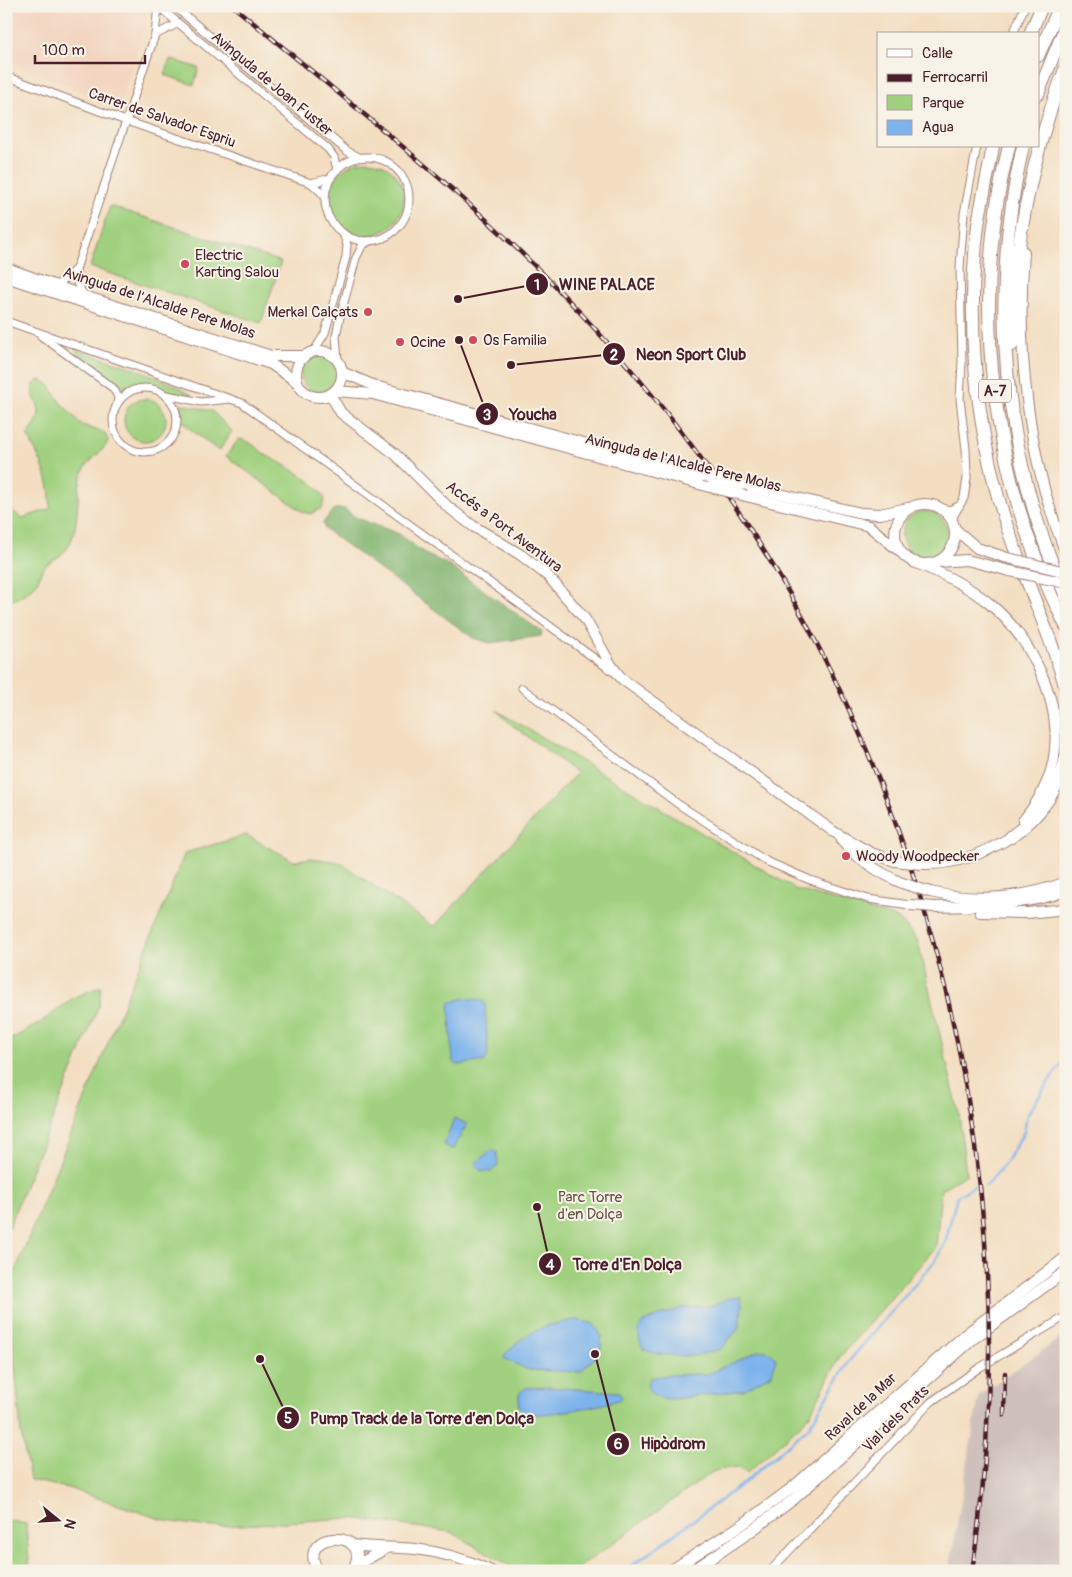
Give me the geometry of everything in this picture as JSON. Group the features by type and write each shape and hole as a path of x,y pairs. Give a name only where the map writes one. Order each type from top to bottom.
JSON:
{"highway":[{"path":"1031,32 1042,6"},
{"path":"1040,51 1060,6"},
{"path":"1040,89 1066,25"},
{"path":"1040,147 1051,107 1066,67"},
{"path":"993,148 978,224 974,278 974,339 980,409 989,461 1002,512 1066,690"},
{"name":"A-7","path":"1009,148 996,222 989,303 995,394 1009,473 1033,551 1066,626"},
{"name":"A-7","path":"1023,148 1009,219 1003,301 1004,355 1014,435 1038,526 1066,596"},
{"path":"1014,435 1016,419 1012,361 1012,317 1020,239 1040,148"},
{"path":"988,174 984,289 989,303"},
{"path":"1011,837 1030,823 1048,801 1060,778 1066,758"}],"street":[{"name":"Avinguda de Joan Fuster","path":"158,6 177,24 328,149 334,157 337,170"},
{"path":"84,296 77,283 76,269 155,35 158,6"},
{"name":"Avinguda de Joan Fuster","path":"174,6 346,151 359,157"},
{"path":"1014,32 1025,6"},
{"path":"155,35 177,24"},
{"name":"Carrer de Salvador Espriu","path":"6,76 126,121 311,183 325,196"},
{"path":"934,563 951,550 954,526 964,498 966,449 960,399 962,362 960,266 964,214 977,148"},
{"path":"359,157 372,157 392,164 401,174 409,194 407,213 400,225 383,238 369,241 351,238 334,225 328,214 325,196 331,178 337,170 347,162 359,157"},
{"path":"311,183 331,178"},
{"path":"1026,216 1021,309 1026,390 1036,450 1066,553"},
{"path":"314,351 325,333 346,257 347,245 343,233"},
{"path":"338,360 327,352 314,351 304,356 297,366 297,382 303,391 310,395 321,397 333,393 342,380 336,336 356,258 362,246 369,241"},
{"name":"Avinguda de l'Alcalde Pere Molas","path":"6,268 84,296 271,356 304,356"},
{"path":"56,286 76,269"},
{"name":"Avinguda de l'Alcalde Pere Molas","path":"6,277 271,364 297,382"},
{"path":"6,321 35,332 112,388 118,397 114,424 120,440 132,449 140,452 157,450 171,439 177,422 173,404 160,392"},
{"name":"Accés a Port Aventura","path":"35,332 159,372 242,403 420,530 834,832 871,853 895,861 921,864 947,863 977,856 1011,837"},
{"name":"Avinguda de l'Alcalde Pere Molas","path":"342,372 354,379 384,389 741,485 861,513 880,514 911,507"},
{"path":"117,405 131,391 151,388 172,398 201,402 233,399"},
{"name":"Avinguda de l'Alcalde Pere Molas","path":"333,393 373,394 710,487 869,526 900,551"},
{"name":"Accés a Port Aventura","path":"333,393 341,413 388,448 448,507 548,576 576,606 611,665 622,679"},
{"path":"960,506 949,510 923,504 911,507 904,512 896,526 896,543 900,551 914,562 960,583 1001,614 1024,643 1045,685 1054,726 1055,749 1053,762 1041,796 1011,837"},
{"path":"941,508 954,526 977,548 1004,557 1066,572"},
{"path":"914,562 928,564 967,560 1066,583"},
{"path":"522,688 678,804 766,861 810,880 868,899 935,907 1010,904 1042,899 1064,886"},
{"path":"834,832 852,852 882,872 902,883 930,892 953,896 987,898 1023,894 1064,886"},
{"path":"935,907 955,912 1035,912 1066,909"},
{"name":"Raval de la Mar","path":"670,1571 743,1524 793,1487 966,1334 1066,1257"},
{"name":"Raval de la Mar","path":"692,1571 750,1532 794,1499 973,1339 1066,1272"},
{"name":"Vial dels Prats","path":"770,1571 931,1402 979,1368 1066,1316"},
{"path":"318,1571 314,1557 317,1548 322,1542 336,1537 343,1538 352,1545 356,1553 354,1568"},
{"path":"352,1545 385,1549 415,1549 446,1555 491,1571"},
{"path":"354,1568 385,1549"}],"shaded area":[{"path":"6,6 142,6 147,11 148,16 120,104 117,106 6,60"},
{"path":"1066,1334 1066,1571 949,1571 979,1395"}],"green space":[{"path":"170,59 199,68 194,85 165,75"},
{"path":"367,161 388,167 398,177 404,198 398,219 388,229 367,235 346,229 336,219 330,198 336,177 346,167"},
{"name":"Electric Karting Salou","path":"110,206 281,262 261,323 90,267"},
{"path":"77,350 151,375 192,395 171,393 151,383 124,387 76,353"},
{"path":"319,356 326,357 332,361 336,367 336,381 332,387 326,391 319,392 312,391 306,387 302,381 301,374 302,367 306,361 312,357"},
{"path":"40,380 48,383 60,402 82,425 105,433 108,441 84,470 79,487 76,524 71,541 64,552 45,566 36,584 17,598 6,601 6,507 22,518 50,509 47,479 41,461 27,435 38,418 39,411 32,390 35,383"},
{"path":"145,399 160,405 166,420 160,435 145,441 130,435 124,420 130,405"},
{"path":"178,403 212,411 232,431 219,451 184,423"},
{"path":"239,439 250,443 266,455 307,479 325,499 322,508 310,514 303,512 226,456"},
{"path":"334,509 345,509 355,517 399,534 427,555 445,563 542,632 541,636 490,643 473,638 325,529 323,523"},
{"path":"920,511 930,511 942,517 947,525 947,543 942,551 934,556 920,557 912,554 905,547 902,539 902,529 905,521 912,514"},
{"name":"Parc Torre d'en Dolça","path":"496,710 797,890 898,918 917,939 959,1114 966,1175 941,1189 936,1247 839,1358 808,1418 747,1473 735,1467 714,1471 574,1571 519,1571 451,1532 351,1518 209,1527 166,1521 68,1488 30,1480 21,1432 8,1289 185,853 246,835 294,861 311,858 339,862 434,927 577,773 512,725"},
{"path":"101,986 99,1005 6,1233 6,1042 40,1023 73,998"},
{"path":"6,1520 26,1524 30,1571 6,1571"}],"water":[{"path":"464,998 482,1000 485,1005 488,1054 485,1061 458,1065 453,1062 449,1003"},
{"path":"454,1118 467,1124 453,1149 444,1145"},
{"path":"491,1150 497,1152 498,1165 491,1172 481,1171 475,1164"},
{"path":"741,1297 742,1306 739,1328 721,1349 694,1356 679,1356 657,1354 643,1349 639,1339 639,1332 643,1322 681,1308 711,1306 729,1298"},
{"path":"578,1320 594,1324 602,1337 600,1353 580,1372 529,1370 505,1359 504,1356 511,1348 537,1330 557,1323"},
{"path":"758,1351 768,1351 776,1358 772,1374 743,1390 672,1399 653,1394 648,1388 647,1384 650,1378 667,1375 708,1374"},
{"path":"549,1387 619,1392 622,1398 589,1407 544,1414 525,1413 519,1407 519,1394 525,1388"}],"waterway":[{"path":"986,1186 1004,1165 1024,1132 1027,1115 1053,1075 1066,1060"},
{"path":"630,1567 745,1482 809,1427 849,1361 935,1261 945,1243 957,1196 975,1186"}],"railway":[{"path":"233,6 374,122 466,202 511,243 596,330 659,403 717,480 770,560 817,644 867,752 909,863 943,978 967,1096 983,1214 989,1334 985,1453 972,1571"},
{"path":"1004,1415 1005,1373"}],"place":[{"name":"Electric Karting Salou","path":"185,264"},
{"name":"WINE PALACE","path":"458,299"},
{"name":"Merkal Calçats","path":"368,312"},
{"name":"Youcha","path":"459,340"},
{"name":"Os Familia","path":"473,340"},
{"name":"Ocine","path":"400,342"},
{"name":"Neon Sport Club","path":"511,365"},
{"name":"Woody Woodpecker","path":"846,856"},
{"name":"Torre d'En Dolça","path":"537,1207"},
{"name":"Hipòdrom","path":"595,1354"},
{"name":"Pump Track de la Torre d’en Dolça","path":"260,1359"}]}
